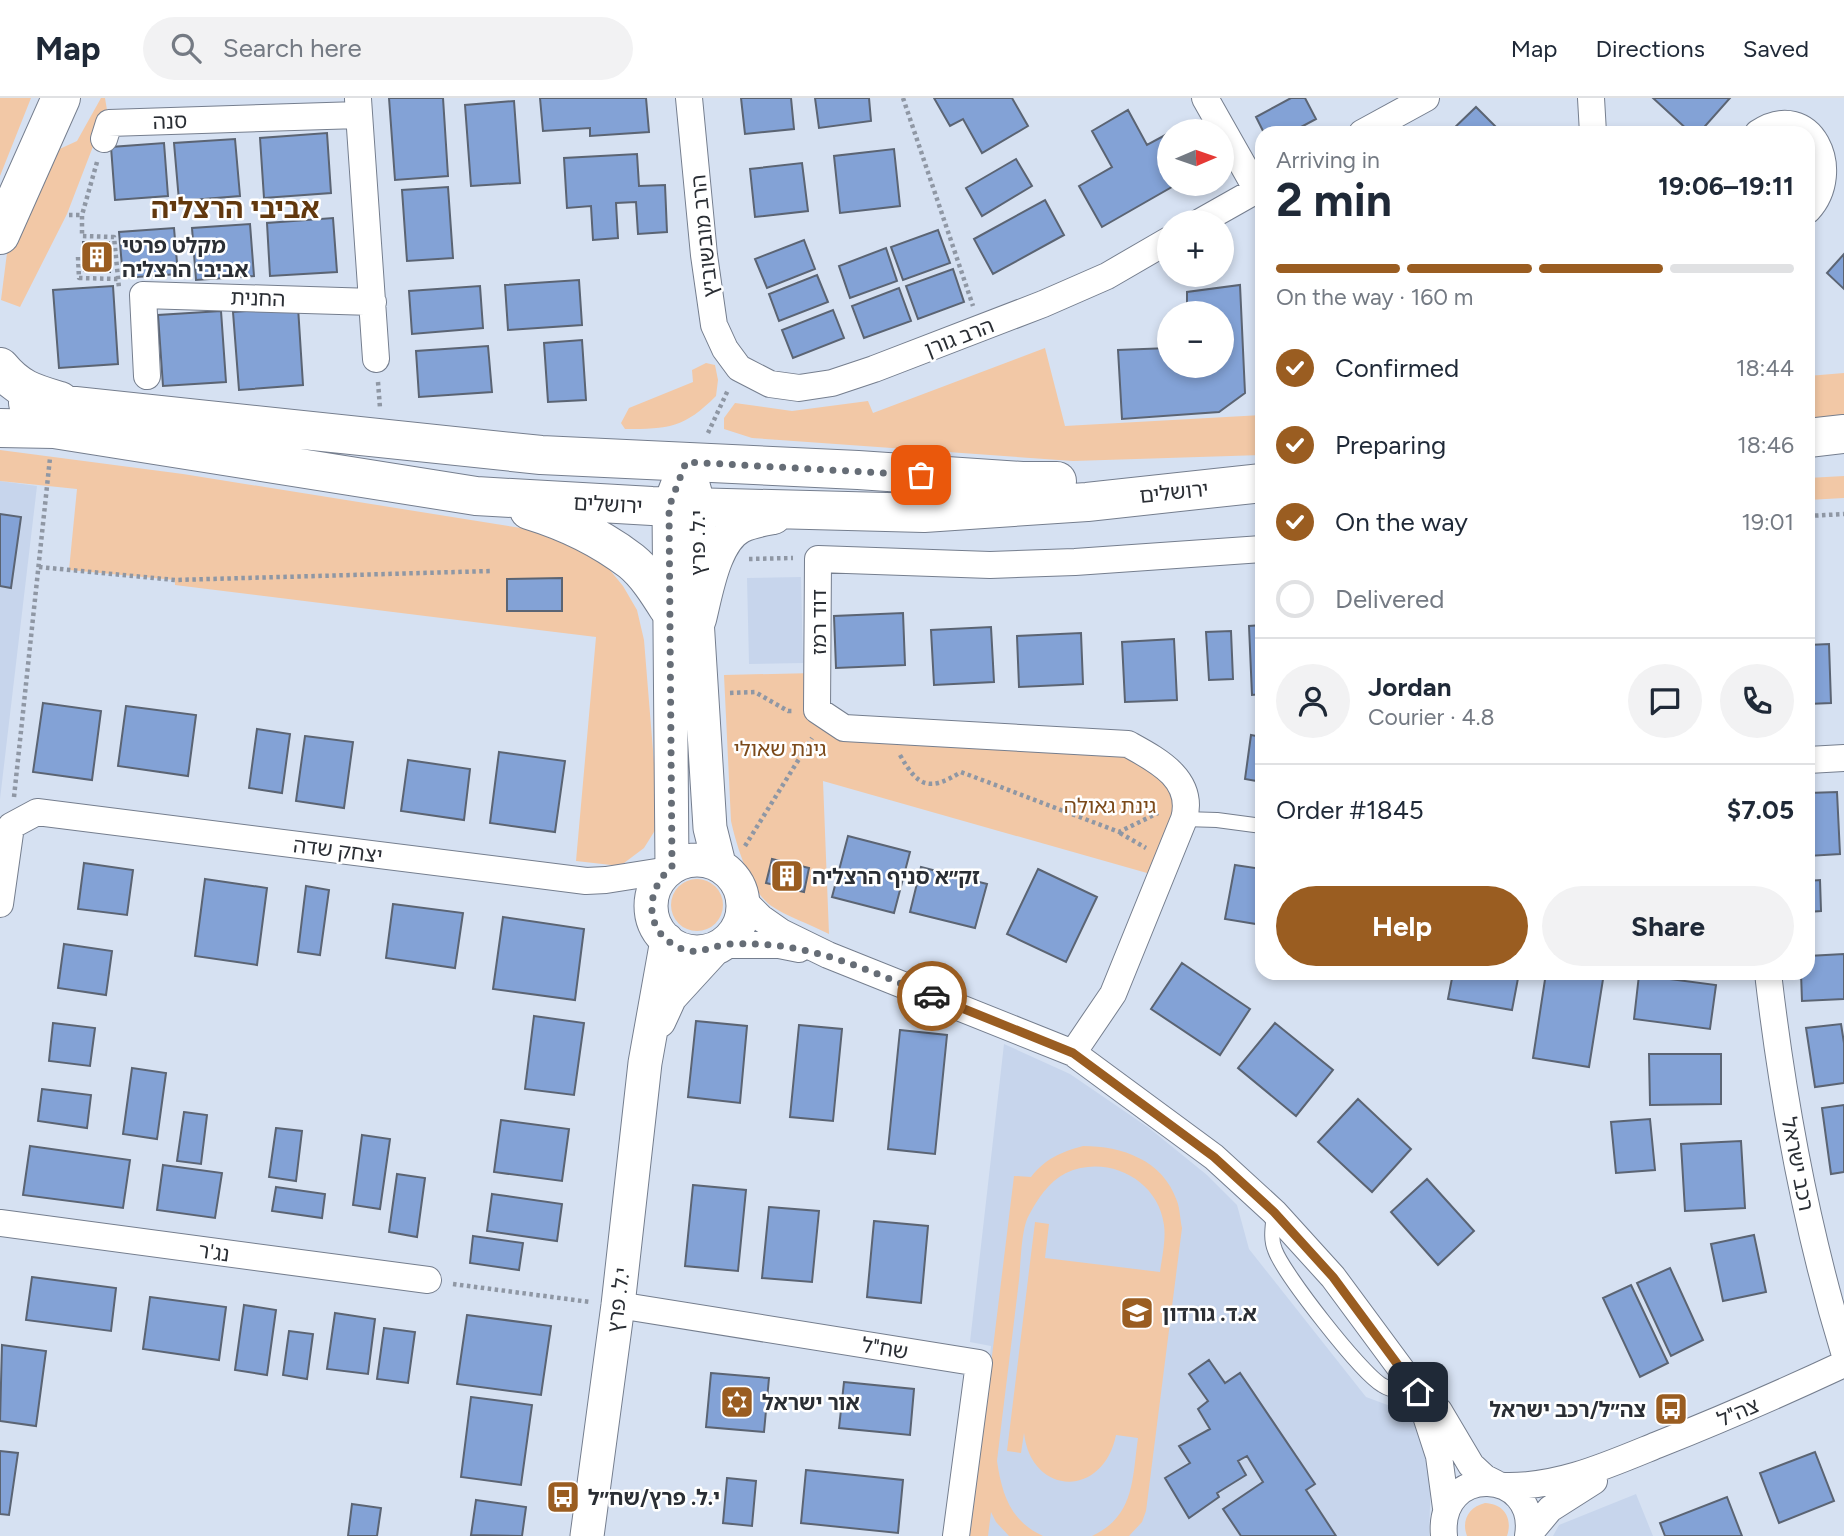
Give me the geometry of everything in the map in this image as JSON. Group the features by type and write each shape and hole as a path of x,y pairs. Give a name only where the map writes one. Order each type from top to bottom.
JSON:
{"main road":[{"path":"0,190 38,98"},
{"path":"0,235 61,98"},
{"path":"0,367 15,383 64,417"},
{"path":"0,402 64,417"},
{"name":"ירושלים","path":"0,428 64,417 541,455 696,449 858,470 1022,481 1255,473"},
{"name":"ירושלים","path":"64,417 476,496 684,507 924,513 1087,502 1255,484"},
{"path":"1815,439 1844,434"},
{"path":"1815,441 1844,443"},
{"path":"476,496 560,519 633,562 656,589 683,614 707,576 727,534 739,524 799,509"}],"street":[{"name":"הרב מובשוביץ","path":"690,98 704,255 714,325 725,349 739,368"},
{"path":"1205,98 1255,181"},
{"path":"1375,126 1426,98"},
{"path":"1591,98 1593,126"},
{"path":"359,107 376,359"},
{"name":"סנה","path":"104,139 109,123 248,108 359,107"},
{"path":"1765,126 1780,120 1793,108 1825,133 1834,147 1841,164 1830,191 1815,206"},
{"path":"1222,210 1255,192"},
{"name":"הרב גורן","path":"739,368 770,384 799,388 832,383 980,329 1107,276 1157,247"},
{"path":"143,295 147,376"},
{"name":"החנית","path":"143,295 373,302"},
{"name":"י.ל. פרץ","path":"670,868 672,732 683,614 684,507 696,449"},
{"name":"דוד רמז","path":"821,713 818,559 990,565 1255,549"},
{"name":"י.ל. פרץ","path":"683,614 709,828 728,861"},
{"path":"821,713 844,728 1128,744 1162,763 1177,777 1184,791 1184,809 1113,994 1073,1053"},
{"path":"1815,760 1844,758"},
{"name":"יצחק שדה","path":"11,826 37,812 586,881 670,868"},
{"path":"0,904 11,826"},
{"path":"695,859 728,861 726,869 737,883 743,900 743,913 732,937 717,947 702,952 689,951 667,940 659,931 651,908 656,885 670,868 695,859"},
{"path":"743,900 761,918 781,932 828,955 1073,1053 1214,1157 1274,1212 1333,1277 1418,1392 1439,1410 1471,1465 1485,1478 1520,1498 1527,1511 1529,1535"},
{"name":"י.ל. פרץ","path":"587,1536 618,1306 645,1063 667,940"},
{"path":"717,947 779,945 828,955"},
{"name":"י.ל. פרץ","path":"645,1063 670,997 717,947"},
{"name":"רכב ישראל","path":"1769,980 1777,1052 1797,1168 1823,1284 1844,1352"},
{"name":"נג'ר","path":"0,1223 428,1280"},
{"name":"שח\"ל","path":"618,1306 979,1363 956,1536"},
{"name":"צה\"ל","path":"1446,1508 1466,1487 1480,1483 1540,1485 1584,1473 1746,1409 1844,1364"},
{"path":"1418,1392 1439,1456 1446,1508 1444,1536"},
{"name":"צה\"ל","path":"1529,1535 1550,1509 1630,1456"}],"lane":[{"path":"1184,809 1216,820 1255,825"}],"path":[{"path":"902,98 980,329"},
{"path":"104,139 82,215 82,236 114,237 119,288 143,295"},
{"path":"69,215 82,215"},
{"path":"78,257 79,278 118,279"},
{"path":"376,359 380,419"},
{"path":"696,449 739,368"},
{"path":"11,826 39,567 64,417"},
{"path":"1815,516 1844,514"},
{"path":"745,559 778,557"},
{"path":"39,567 174,580 492,571"},
{"path":"719,693 755,692 788,711"},
{"path":"728,861 821,713"},
{"path":"886,730 911,775 922,783 938,785 961,772 1119,832 1184,809"},
{"path":"428,1280 618,1306"}],"shaded area":[{"path":"0,481 37,486 0,799"},
{"path":"801,577 803,663 749,664 747,578"},
{"name":"א.ד. גורדון","path":"1004,1044 1070,1074 1149,1128 1207,1175 1237,1205 1249,1249 1366,1397 1412,1414 1432,1446 1429,1536 969,1536 991,1346 970,1342"},
{"path":"1636,1494 1653,1536 1553,1536 1559,1525"}],"green space":[{"path":"0,98 31,98 0,176"},
{"path":"101,98 105,98 107,110 67,214 20,307 1,300 7,253 47,161 53,152 77,141"},
{"path":"1045,348 1065,426 1255,415 1255,455 1073,461 752,438 724,429 724,418 735,403 792,411 868,401 873,413"},
{"path":"706,363 715,365 718,380 716,396 705,407 685,421 665,427 625,429 621,423 629,408 693,382 692,370"},
{"path":"1844,373 1844,418 1815,420 1815,375"},
{"path":"0,450 183,474 540,531 600,558 623,586 637,610 644,640 659,824 644,848 620,866 576,861 596,637 175,585 175,580 69,570 77,489 0,481"},
{"path":"1844,476 1844,498 1815,500 1815,478"},
{"path":"815,673 816,711 1127,751 1179,794 1154,875 823,781 829,934 770,905 750,878 731,821 724,675"},
{"path":"697,879 716,886 723,905 716,924 697,931 678,924 671,905 678,886"},
{"path":"1083,1146 1126,1153 1139,1158 1162,1175 1177,1201 1182,1228 1146,1511 1142,1522 1129,1536 1092,1536 1106,1528 1124,1507 1132,1482 1138,1438 1116,1435 1109,1456 1097,1471 1083,1479 1068,1482 1053,1478 1040,1469 1029,1454 1024,1433 1021,1453 1007,1451 1035,1222 1049,1224 1045,1258 1160,1272 1164,1225 1160,1209 1152,1195 1141,1183 1113,1169 1082,1168 1066,1173 1048,1186 1026,1223 997,1461 1005,1495 1015,1514 1023,1523 1043,1536 1009,1536 991,1512 988,1536 970,1536 1014,1176 1031,1177 1054,1157"},
{"path":"1485,1503 1497,1506 1505,1513 1509,1523 1507,1536 1467,1536 1465,1525 1468,1515"}],"building":[{"path":"389,98 443,98 448,176 395,180"},
{"path":"540,98 646,98 649,132 590,136 590,128 543,131"},
{"path":"741,98 791,98 794,129 745,134"},
{"path":"815,98 869,98 871,121 819,128"},
{"path":"934,98 1012,98 1028,126 982,153 963,119 950,126"},
{"path":"1291,98 1305,98 1316,119 1303,126 1260,126 1256,117"},
{"path":"1653,98 1730,98 1705,126 1683,126"},
{"path":"514,101 520,183 471,186 465,105"},
{"path":"1476,107 1495,126 1456,126"},
{"path":"1128,110 1147,145 1157,140 1157,195 1102,227 1079,186 1112,167 1092,131"},
{"path":"327,133 331,193 264,198 260,138"},
{"path":"235,139 240,196 179,201 174,143"},
{"path":"164,143 168,196 115,200 111,147"},
{"path":"894,149 900,206 840,213 834,156"},
{"path":"637,154 639,186 665,185 667,232 638,234 636,202 616,203 618,238 593,240 591,206 567,208 564,158"},
{"path":"1016,159 1032,186 982,216 966,188"},
{"path":"802,163 808,211 755,217 750,169"},
{"path":"448,187 453,258 407,261 402,190"},
{"path":"1045,200 1064,235 993,274 974,239"},
{"path":"333,218 337,272 270,276 267,223"},
{"path":"250,224 254,276 196,280 192,228"},
{"path":"174,228 178,274 123,278 119,232"},
{"path":"938,230 950,263 903,280 891,247"},
{"path":"804,240 815,269 767,288 755,259"},
{"name":"מקלט פרטי אביבי הרצליה","path":"83,242 109,242 110,272 84,271"},
{"path":"886,248 897,281 850,298 839,266"},
{"path":"1844,254 1844,289 1827,273"},
{"path":"953,269 964,302 918,319 906,286"},
{"path":"817,275 828,302 779,321 769,294"},
{"path":"579,280 582,325 508,330 505,285"},
{"path":"1240,285 1245,393 1219,412 1122,419 1118,350 1157,348 1157,378 1234,378 1234,301 1187,301 1187,292"},
{"path":"113,286 118,364 59,368 53,290"},
{"path":"480,286 483,328 412,334 409,291"},
{"path":"899,288 911,321 864,338 852,306"},
{"path":"298,307 303,385 239,390 233,312"},
{"path":"833,310 844,338 793,358 782,330"},
{"path":"221,311 226,382 163,386 158,315"},
{"path":"582,340 586,400 548,402 544,343"},
{"path":"488,346 492,392 419,397 416,351"},
{"path":"0,514 21,517 11,588 0,586"},
{"path":"562,578 562,611 507,611 507,579"},
{"path":"903,613 905,665 836,668 834,616"},
{"path":"1249,626 1255,626 1255,695 1252,695"},
{"path":"991,627 994,682 934,685 931,630"},
{"path":"1231,631 1233,679 1209,680 1206,632"},
{"path":"1081,633 1083,684 1019,687 1017,636"},
{"path":"1174,639 1177,700 1125,702 1122,642"},
{"path":"1829,644 1831,703 1815,704 1815,645"},
{"path":"43,703 101,711 92,780 33,772"},
{"path":"126,706 196,715 188,776 118,766"},
{"path":"257,729 290,734 282,793 249,788"},
{"path":"1251,735 1255,736 1255,781 1245,779"},
{"path":"305,736 353,742 344,808 296,801"},
{"path":"499,752 565,761 555,832 490,823"},
{"path":"408,760 470,769 464,820 401,811"},
{"path":"1837,792 1840,854 1815,856 1815,793"},
{"path":"848,836 910,852 894,913 832,897"},
{"name":"זק״א סניף הרצליה","path":"772,859 809,868 804,892 766,883"},
{"path":"84,863 133,870 127,915 78,909"},
{"path":"1235,865 1255,868 1255,924 1225,919"},
{"path":"921,867 987,884 975,928 910,912"},
{"path":"1038,869 1097,897 1066,962 1007,934"},
{"path":"205,879 267,888 257,965 195,956"},
{"path":"1815,880 1820,880 1821,911 1815,911"},
{"path":"306,886 329,890 320,955 298,952"},
{"path":"393,904 463,913 455,968 386,958"},
{"path":"503,917 584,929 575,1000 493,989"},
{"path":"64,944 112,951 106,995 58,988"},
{"path":"1844,954 1844,999 1802,1001 1801,980 1815,980 1815,956"},
{"path":"1182,963 1250,1009 1220,1055 1151,1009"},
{"path":"1452,980 1518,980 1512,1010 1448,999"},
{"path":"1545,980 1603,980 1589,1067 1533,1058"},
{"path":"1638,980 1678,980 1716,985 1710,1029 1634,1019"},
{"path":"534,1016 584,1023 574,1095 525,1089"},
{"path":"696,1021 747,1026 740,1103 688,1097"},
{"path":"53,1023 95,1028 90,1066 49,1061"},
{"path":"1275,1023 1333,1070 1296,1116 1238,1068"},
{"path":"1841,1024 1844,1083 1815,1087 1806,1028"},
{"path":"799,1025 842,1029 833,1121 790,1117"},
{"path":"900,1030 947,1035 935,1154 888,1149"},
{"path":"1649,1054 1721,1054 1721,1104 1650,1105"},
{"path":"132,1068 166,1073 157,1139 123,1134"},
{"path":"42,1089 91,1095 87,1128 38,1121"},
{"path":"1358,1099 1411,1149 1372,1192 1318,1142"},
{"path":"1844,1105 1844,1172 1831,1174 1822,1108"},
{"path":"184,1112 207,1115 201,1164 177,1161"},
{"path":"1650,1119 1655,1170 1616,1173 1611,1122"},
{"path":"501,1120 569,1129 562,1181 494,1172"},
{"path":"276,1128 302,1131 296,1181 269,1177"},
{"path":"362,1135 390,1139 380,1209 353,1205"},
{"path":"1741,1141 1745,1208 1685,1211 1681,1144"},
{"path":"30,1146 130,1160 123,1208 23,1195"},
{"path":"163,1165 222,1173 215,1218 157,1210"},
{"path":"397,1174 425,1178 417,1237 389,1232"},
{"path":"1427,1179 1474,1231 1438,1265 1391,1212"},
{"path":"693,1185 746,1190 738,1271 685,1266"},
{"path":"276,1187 325,1194 322,1218 272,1211"},
{"path":"492,1194 562,1204 557,1241 487,1231"},
{"path":"769,1207 819,1211 812,1282 762,1278"},
{"path":"874,1221 928,1226 921,1303 867,1297"},
{"path":"1754,1235 1766,1292 1723,1301 1711,1244"},
{"path":"473,1236 523,1243 519,1270 470,1263"},
{"path":"1670,1268 1703,1340 1671,1356 1637,1283"},
{"path":"32,1277 116,1288 111,1331 26,1320"},
{"path":"1631,1285 1668,1363 1640,1377 1603,1298"},
{"path":"150,1297 226,1307 219,1360 143,1349"},
{"path":"244,1305 276,1310 267,1375 235,1370"},
{"path":"335,1313 375,1319 368,1374 327,1369"},
{"path":"467,1315 551,1326 541,1395 457,1384"},
{"path":"384,1328 415,1332 408,1383 377,1379"},
{"path":"289,1331 313,1334 307,1379 283,1375"},
{"path":"2,1345 46,1351 36,1426 0,1421"},
{"path":"1209,1360 1225,1383 1240,1373 1315,1484 1306,1490 1336,1536 1241,1536 1223,1509 1263,1482 1247,1456 1238,1461 1246,1475 1217,1493 1219,1497 1189,1518 1165,1478 1190,1463 1179,1446 1210,1429 1198,1409 1208,1401 1189,1374"},
{"name":"אור ישראל","path":"711,1373 769,1378 764,1432 706,1427"},
{"path":"844,1382 914,1389 910,1435 839,1428"},
{"path":"471,1397 532,1405 521,1485 461,1477"},
{"path":"0,1451 18,1453 9,1515 0,1514"},
{"path":"1815,1452 1834,1501 1779,1523 1760,1473"},
{"path":"806,1470 903,1480 898,1533 801,1523"},
{"path":"727,1478 756,1481 752,1526 723,1523"},
{"path":"1727,1497 1742,1536 1665,1536 1660,1523"},
{"path":"476,1500 526,1507 522,1536 471,1535"},
{"path":"352,1504 381,1508 377,1536 348,1536"}],"way so far":[{"path":"921,475 686,462 669,507 672,867 656,885 651,908 659,931 677,947 689,951 702,952 721,946 750,944 779,945 828,955 932,996"}],"place":[{"name":"מקלט פרטי אביבי הרצליה","path":"97,257"},
{"name":"זק״א סניף הרצליה","path":"787,876"},
{"name":"א.ד. גורדון","path":"1137,1313"},
{"name":"אור ישראל","path":"737,1402"},
{"name":"צה״ל/רכב ישראל","path":"1671,1409"},
{"name":"י.ל. פרץ/שח״ל","path":"563,1497"}],"district":[{"name":"אביבי הרצליה","path":"235,208"}],"route":[{"path":"932,996 1073,1053 1214,1157 1274,1212 1333,1277 1418,1392"}],"park label":[{"name":"גינת שאולי","path":"780,748"},
{"name":"גינת גאולה","path":"1110,805"}]}
